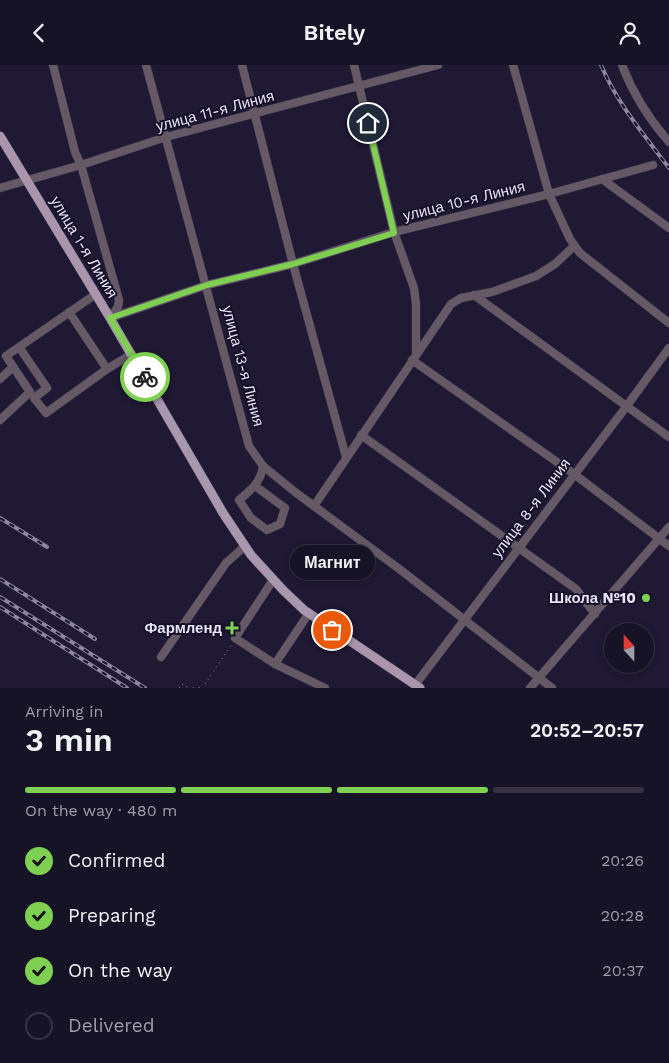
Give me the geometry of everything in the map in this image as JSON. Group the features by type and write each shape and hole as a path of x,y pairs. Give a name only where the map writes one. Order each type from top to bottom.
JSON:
{"main road":[{"name":"улица 1-я Линия","path":"0,136 132,354 244,547 273,580 309,613 417,686"}],"street":[{"path":"53,65 75,151 81,165 119,300 118,307 110,318"},
{"name":"улица 13-я Линия","path":"146,65 249,446 263,466 552,688"},
{"path":"242,65 293,264 346,457"},
{"path":"354,65 394,233 414,288 416,304 414,357"},
{"name":"улица 11-я Линия","path":"0,188 81,165 166,137 438,65"},
{"path":"513,65 549,194 570,239 580,253 669,323"},
{"path":"622,65 631,89 653,124 669,142"},
{"name":"улица 10-я Линия","path":"110,318 207,285 293,264 394,233 549,194 653,165"},
{"path":"602,179 669,228"},
{"path":"313,505 450,304 461,298 508,287 536,276 555,265 574,245"},
{"path":"0,420 30,392 6,356 96,294"},
{"path":"474,295 669,437"},
{"path":"69,312 107,369"},
{"path":"19,347 47,388 34,398 46,413 107,369 132,354"},
{"name":"улица 8-я Линия","path":"417,686 464,619 626,407 669,347"},
{"path":"414,357 669,546"},
{"path":"0,379 13,367"},
{"path":"362,435 576,589 595,614"},
{"path":"255,486 285,508 280,525 268,530 251,518 239,500 255,486 262,475 263,466"},
{"path":"530,688 669,527"},
{"path":"161,657 226,563 244,547"},
{"path":"273,580 235,638 275,664 325,688"},
{"path":"275,664 309,613"}],"path":[{"path":"205,684 235,638"},
{"path":"179,688 182,684 188,688"}],"railway":[{"path":"601,65 623,106 669,168"},
{"path":"0,518 47,547"},
{"path":"0,579 95,639"},
{"path":"0,597 145,688"},
{"path":"0,607 127,688"}],"way so far":[{"path":"145,377 242,544 283,590 304,610 332,630"}],"place":[{"name":"Школа №10","path":"646,598"},
{"name":"Фармленд","path":"232,628"},
{"name":"Магнит","path":"332,630"}],"route":[{"path":"145,377 110,318 207,285 293,264 394,233 368,123"}]}
